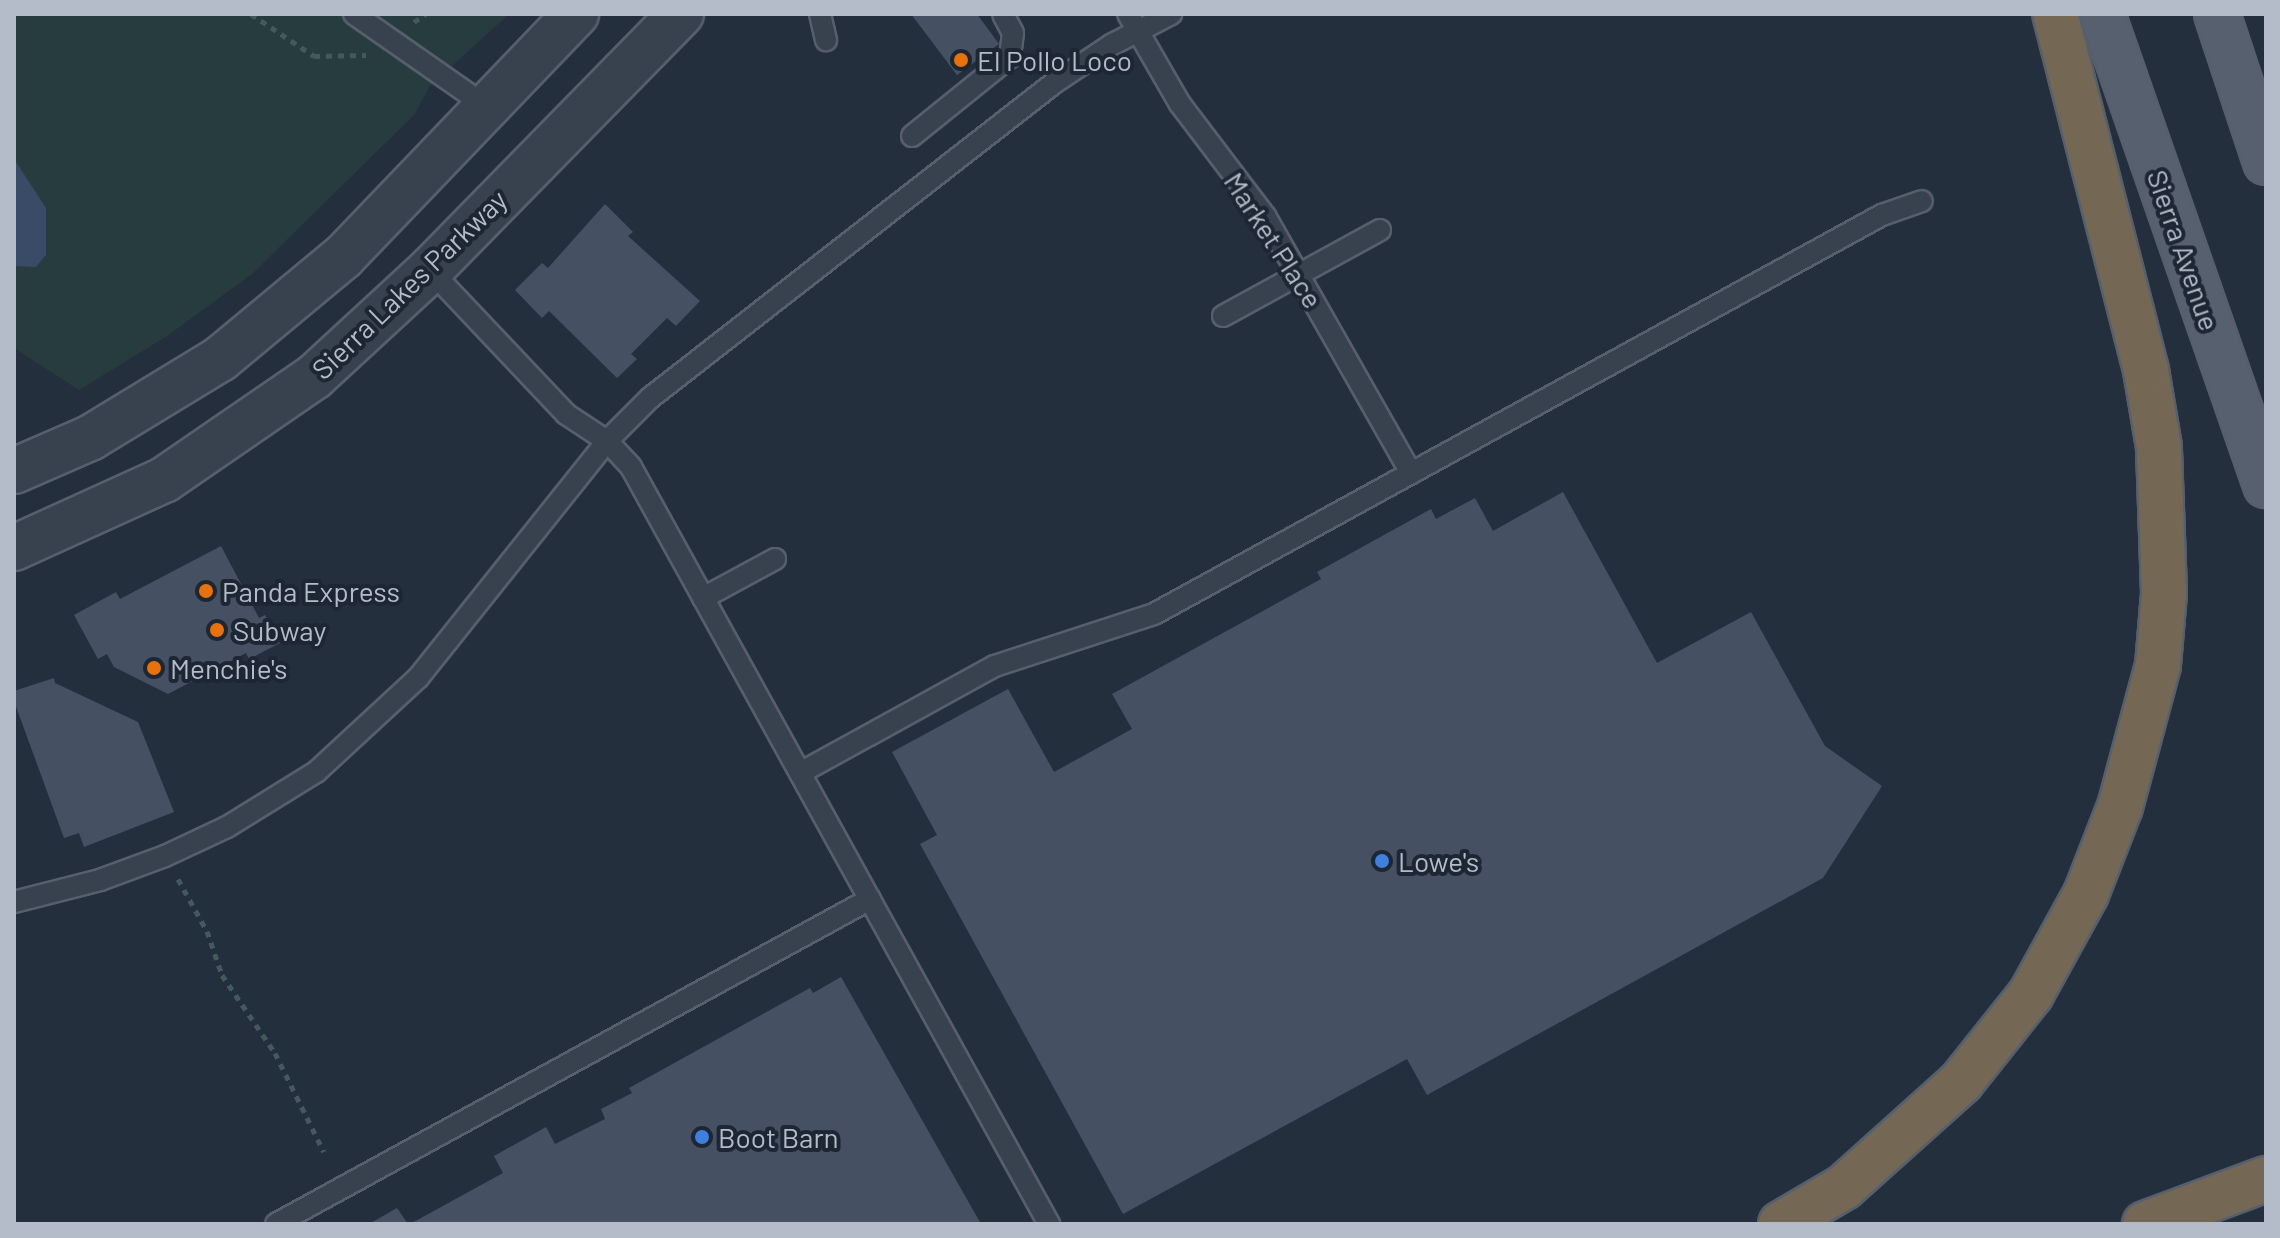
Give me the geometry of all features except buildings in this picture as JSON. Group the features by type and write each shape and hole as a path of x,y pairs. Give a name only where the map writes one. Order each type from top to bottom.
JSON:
{"highway":[{"path":"1781,1224 1844,1187 1961,1082 2031,994 2086,894 2120,807 2158,665 2164,593 2159,447 2146,370 2055,14"},
{"path":"2145,1224 2266,1179"}],"main road":[{"name":"Sierra Avenue","path":"2102,14 2266,485"},
{"path":"2217,14 2266,162"}],"street":[{"path":"14,471 90,438 220,359 343,257 576,14"},
{"name":"Sierra Lakes Parkway","path":"14,548 131,499 226,441 314,377 430,270 681,14"}],"lane":[{"path":"354,14 486,106"},
{"path":"820,14 826,40"},
{"path":"912,136 1010,57 1013,33 1003,14"},
{"path":"14,902 100,880 165,856 238,821 316,772 367,728 444,648 607,441 650,398 1133,22 1171,14"},
{"name":"Market Place","path":"1133,22 1180,104 1265,216 1411,473"},
{"path":"800,773 995,666 1154,614 1882,215 1922,201"},
{"path":"1223,316 1380,230"},
{"path":"430,270 566,414 607,441 631,467 1049,1224"},
{"path":"703,598 775,559"},
{"path":"276,1224 870,899"}],"path":[{"path":"177,878 207,931 222,975 275,1053 324,1152"}],"green space":[{"path":"14,14 509,14 429,87 415,114 252,274 167,336 79,390 14,348"}],"water":[{"path":"14,159 46,208 46,255 36,267 14,266"}],"place":[{"name":"El Pollo Loco","path":"961,60"},
{"name":"Panda Express","path":"206,591"},
{"name":"Subway","path":"217,630"},
{"name":"Menchie's","path":"154,668"},
{"name":"Lowe's","path":"1382,861"},
{"name":"Boot Barn","path":"702,1137"}]}
